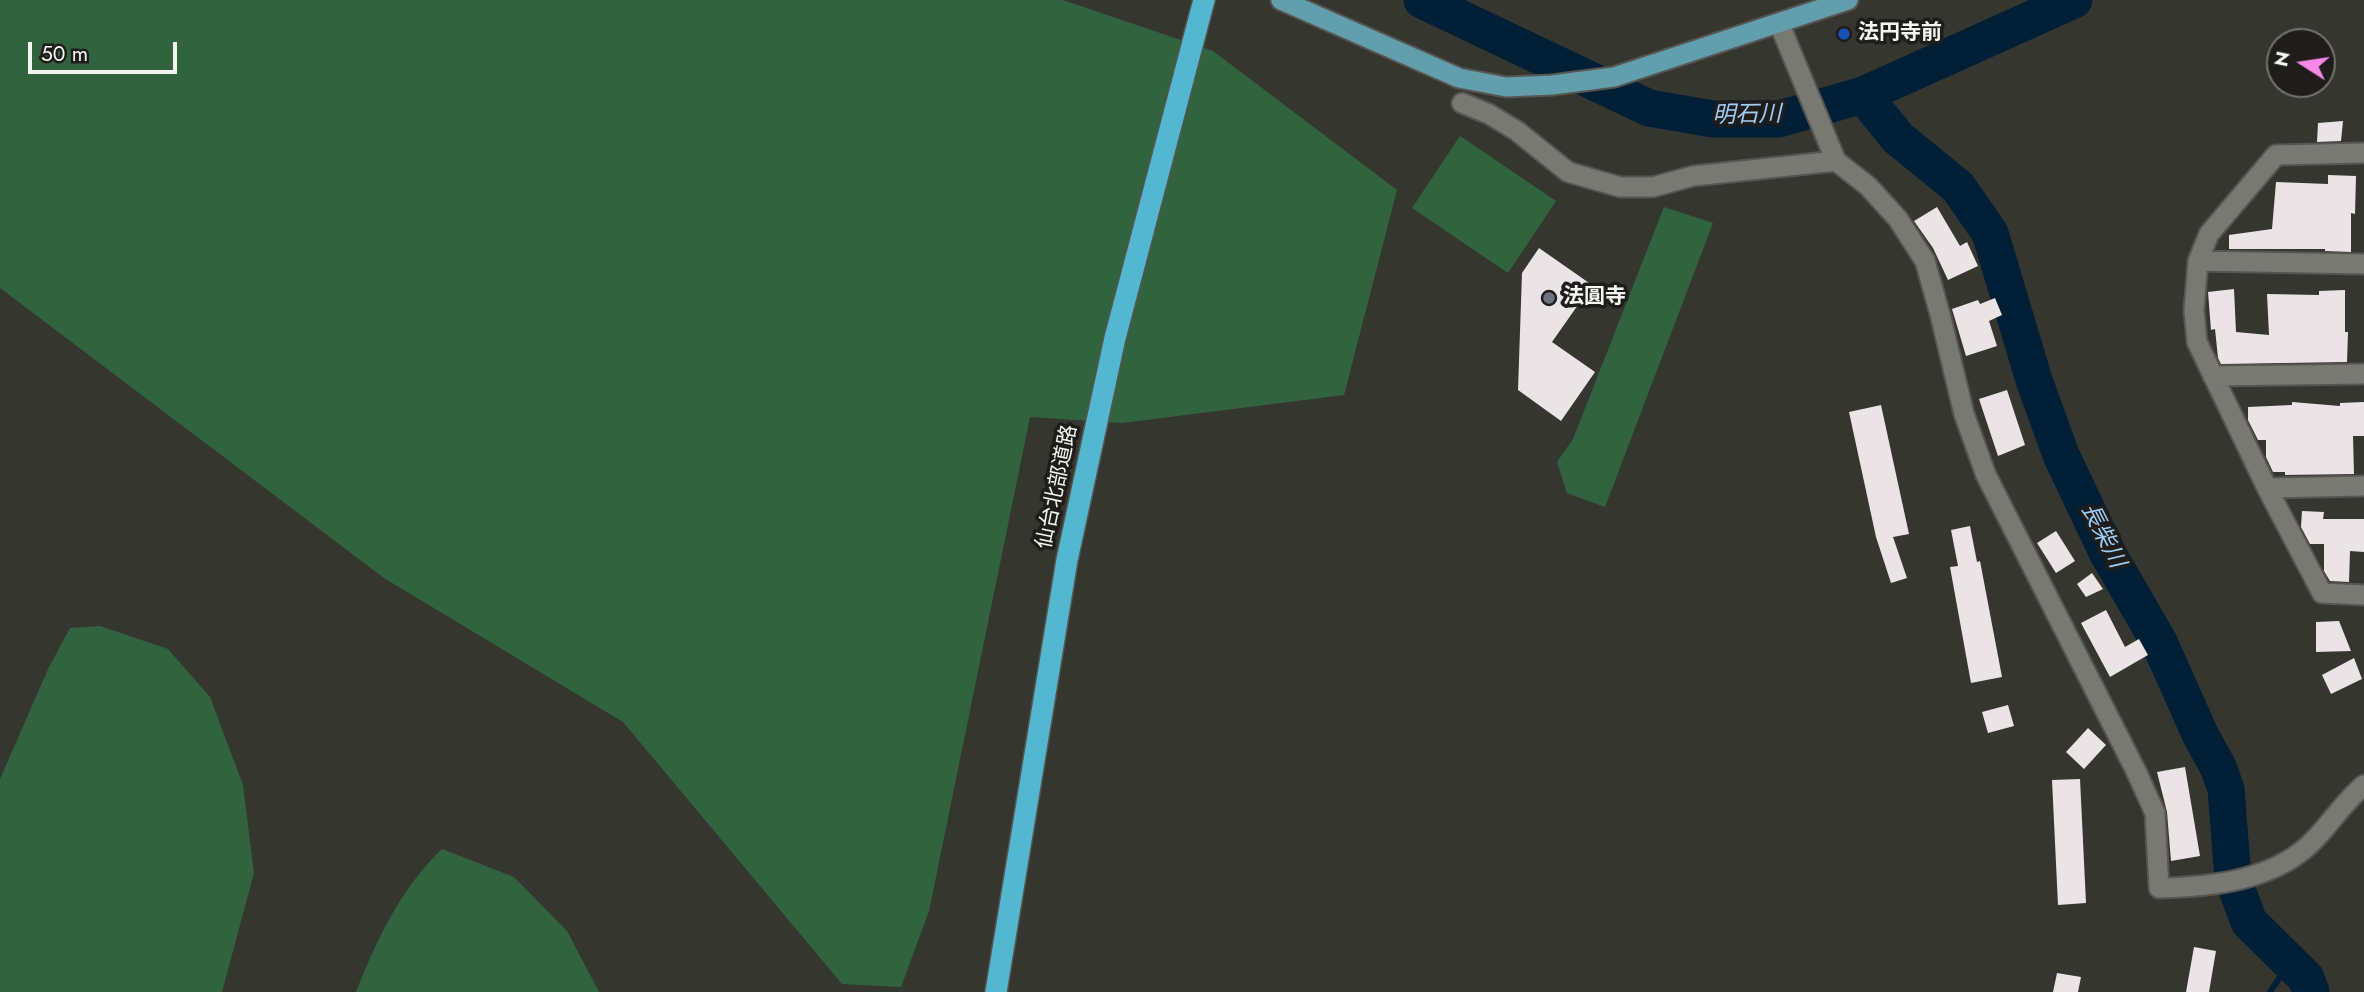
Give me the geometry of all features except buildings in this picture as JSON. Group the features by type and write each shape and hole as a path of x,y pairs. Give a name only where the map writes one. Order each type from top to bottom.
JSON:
{"highway":[{"name":"仙台北部道路","path":"996,992 1067,560 1115,338 1204,0"}],"main road":[{"path":"1281,0 1459,78 1506,87 1552,85 1614,77 1848,0"}],"street":[{"path":"1779,23 1836,161 1868,186 1898,219 1925,261 1964,414 1986,475 2155,813 2159,888 2221,884 2249,877 2289,861 2316,838 2348,797 2364,785"},
{"path":"1462,103 1489,114 1517,131 1568,172 1620,187 1653,187 1693,176 1836,161"},
{"path":"2364,153 2276,155 2209,234 2198,261 2194,310 2197,342 2267,488 2322,593 2364,595"},
{"path":"2198,261 2364,264"},
{"path":"2213,376 2364,374"},
{"path":"2267,488 2364,486"}],"green space":[{"path":"0,0 1063,0 1213,51 1397,190 1344,395 1122,423 1030,417 929,911 901,987 842,984 623,722 384,578 0,288"},
{"path":"1460,136 1556,201 1508,273 1412,208"},
{"path":"1664,207 1713,223 1605,507 1567,493 1557,462 1573,439"},
{"path":"100,626 168,649 210,697 243,785 254,873 222,992 0,992 0,779 49,667 70,628"},
{"path":"442,849 514,877 567,931 599,992 356,992 402,897"}],"waterway":[{"name":"明石川","path":"1422,0 1649,108 1713,119 1779,119 1863,95 2074,0"},
{"name":"長柴川","path":"1863,95 1898,138 1958,187 1990,233 2034,380 2061,455 2108,554 2159,642 2200,734 2218,767 2226,789 2233,879 2249,922 2306,978 2311,992"},
{"path":"2270,992 2290,962"}],"place":[{"name":"法円寺前","path":"1844,34"},
{"name":"法圓寺","path":"1549,298"}]}
